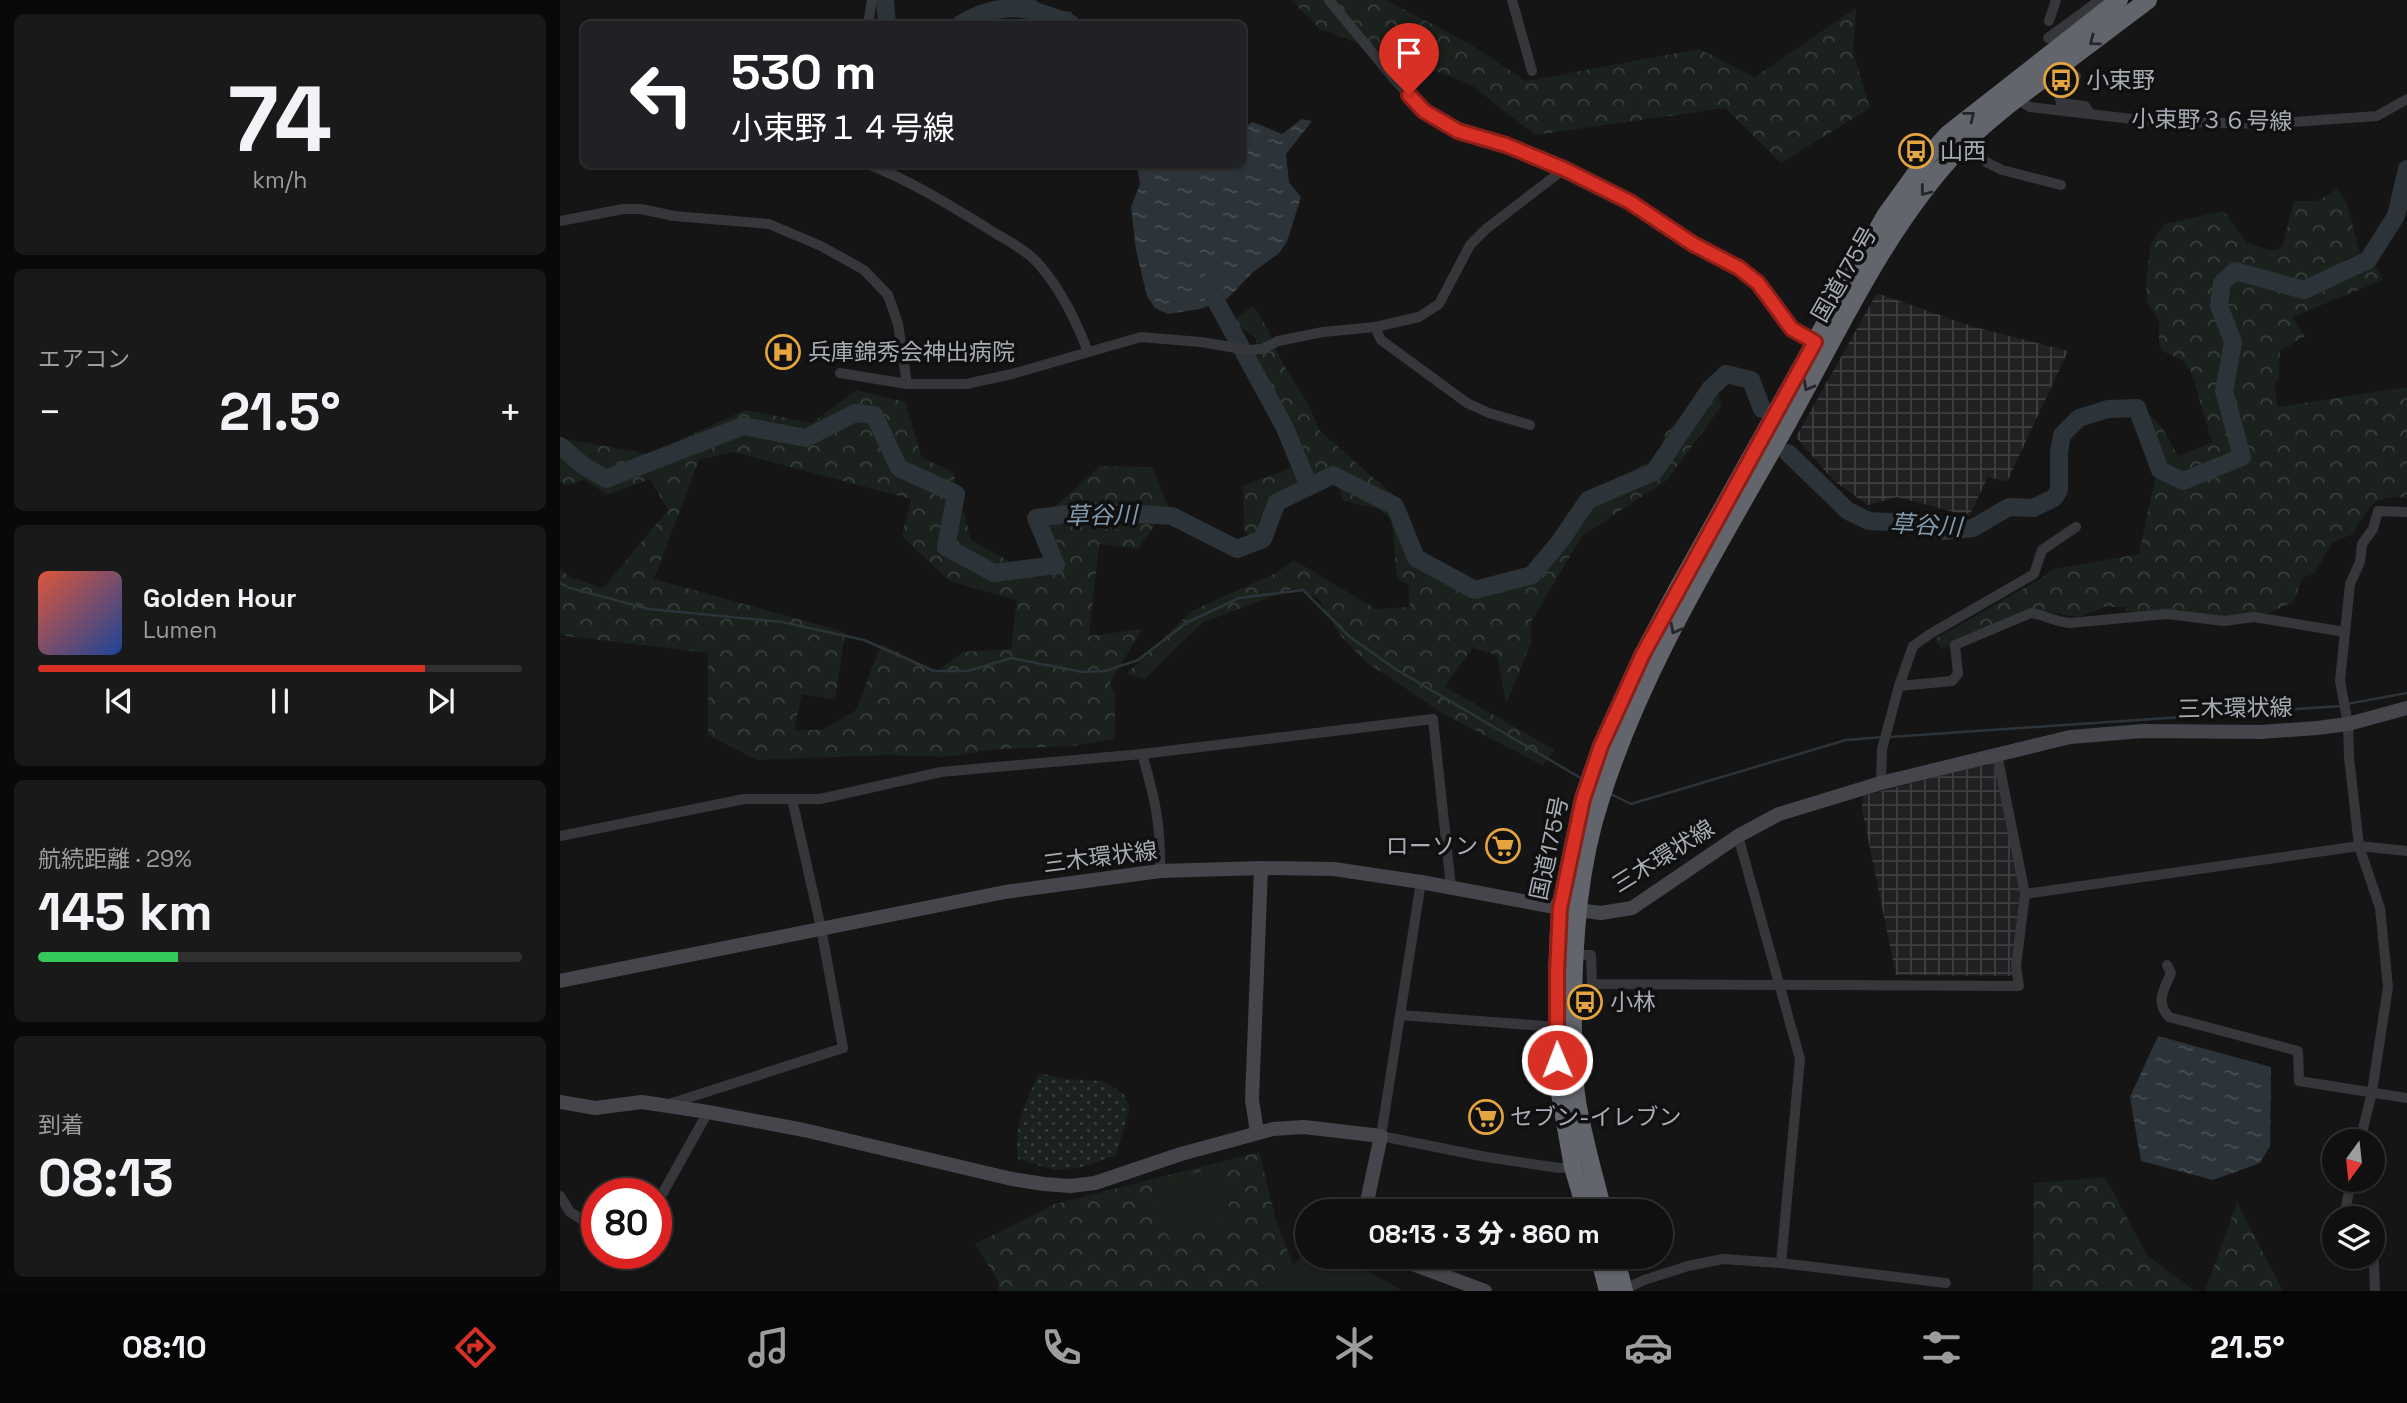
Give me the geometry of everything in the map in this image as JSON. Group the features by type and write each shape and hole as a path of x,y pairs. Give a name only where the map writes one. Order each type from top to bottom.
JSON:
{"highway":[{"name":"国道175号","path":"1601,1199 1581,1125 1574,1068 1578,910 1586,856 1599,803 1637,703 1885,216 1929,155 1948,134 2119,0"},
{"name":"国道175号","path":"1582,1199 1573,1167 1559,1088 1557,1027 1560,908 1583,799 1605,735 1649,643 1821,346 1923,192 1965,143 2016,99 2148,0"},
{"path":"1606,1269 1619,1291"},
{"path":"1616,1269 1619,1291"}],"main road":[{"name":"三木環状線","path":"560,981 1005,892 1160,871 1334,869 1601,913 1632,908 1738,836 1790,809 1881,783 2082,736 2143,731 2261,732 2317,728 2348,724 2407,708"},
{"path":"1257,1132 1252,1100 1261,868"},
{"path":"560,1102 595,1108 642,1102 666,1105 804,1130 1012,1179 1070,1186 1095,1183 1257,1132 1304,1127 1381,1136 1368,1199"},
{"path":"1426,1269 1485,1291"}],"street":[{"path":"868,21 872,0"},
{"path":"1329,0 1424,111 1458,131 1506,145 1564,169 1618,196 1693,244 1739,268 1758,283 1792,329 1821,346"},
{"path":"1511,0 1532,71"},
{"path":"2049,21 2056,0"},
{"path":"2048,38 2100,0"},
{"path":"2076,76 2058,92 2061,103 2085,106 2090,114"},
{"name":"小束野３６号線","path":"2016,99 2030,107 2149,121 2266,124 2376,116 2407,100"},
{"path":"1965,143 1986,162 2002,170 2061,185"},
{"path":"877,168 948,204 1031,256 1057,289 1088,352"},
{"path":"840,373 907,384 966,384 1012,374 1141,337 1262,349 1278,341 1323,332 1375,327 1419,317 1439,304 1470,245 1486,229 1564,169"},
{"path":"560,221 623,209 641,209 674,216 769,224 821,246 864,270 888,295 898,324 907,384"},
{"path":"1375,327 1381,340 1467,403 1489,413 1530,425"},
{"path":"2363,1129 2372,1092 2388,987 2380,908 2360,846 2349,757 2348,724 2340,681 2350,584 2360,562 2362,544 2373,529 2378,511 2407,512"},
{"path":"1881,783 1882,749 1899,685 1913,646 2034,573 2042,550 2076,527"},
{"path":"1899,685 1952,681 1958,674 1955,645 2031,613 2042,614 2057,622 2070,623 2167,614 2224,621 2254,617 2345,632"},
{"path":"560,836 744,799 820,799 941,772 1142,754 1433,719 1451,887"},
{"path":"1142,754 1157,807 1161,841 1160,871"},
{"path":"1575,955 1591,955 1592,984 2019,986 2016,966 2025,894 1997,754"},
{"path":"666,1105 843,1048 821,928 792,799"},
{"path":"1738,836 1800,1059 1781,1263"},
{"path":"2025,894 2360,846 2407,851"},
{"path":"1422,882 1381,1136 1559,1168 1591,1164"},
{"path":"2167,965 2171,973 2160,999 2162,1009 2169,1017 2298,1051 2298,1081 2407,1098"},
{"path":"1400,1015 1557,1027"},
{"path":"671,1178 708,1112"},
{"path":"560,1196 570,1212 581,1219"},
{"path":"1619,1291 1688,1266 1723,1259 1781,1263 1946,1283"},
{"path":"2374,1269 2375,1291"}],"shaded area":[{"path":"1877,293 1971,326 2068,351 2007,482 1988,477 1969,516 1897,497 1868,505 1834,481 1796,437"},
{"path":"1993,762 2021,882 2012,964 2016,976 1896,975 1862,809 1863,796"}],"green space":[{"path":"1291,0 1386,0 1470,44 1526,81 1699,49 1755,77 1856,8 1853,52 1870,108 1781,163 1725,108 1535,135 1470,84 1320,29"},
{"path":"2337,189 2347,204 2360,253 2346,259 2354,277 2375,264 2383,280 2292,317 2305,336 2280,351 2279,378 2274,384 2278,407 2407,387 2407,498 2386,498 2373,504 2353,534 2333,542 2314,574 2303,577 2293,602 2269,613 2222,618 2104,607 2075,617 2037,609 1941,649 1935,639 2042,578 2053,569 2139,554 2155,479 2128,403 2138,403 2161,426 2178,456 2212,442 2191,371 2182,360 2162,351 2159,344 2159,322 2147,302 2146,280 2151,243 2165,224 2224,211 2247,243 2277,250 2283,245 2294,201 2318,201"},
{"path":"1253,306 1268,329 1280,359 1310,407 1319,430 1404,505 1408,551 1429,571 1463,591 1540,572 1559,552 1567,515 1589,492 1661,456 1664,435 1707,387 1718,390 1721,407 1667,480 1582,536 1531,622 1531,643 1506,704 1497,655 1472,648 1445,687 1555,750 1542,765 1445,715 1366,662 1341,636 1318,598 1294,588 1202,623 1145,679 1126,674 1192,611 1276,573 1294,560 1376,609 1410,607 1408,584 1397,579 1392,520 1379,509 1343,501 1335,476 1294,493 1280,494 1266,510 1257,531 1251,535 1244,532 1243,486 1293,467 1253,362 1257,338 1231,322"},
{"path":"856,390 905,402 922,458 953,472 971,540 1016,565 1062,561 1040,520 1100,466 1152,467 1168,506 1138,549 1099,544 1089,636 1142,629 1110,683 1115,694 1115,739 1072,746 998,749 945,757 889,755 757,760 708,735 708,653 566,636 560,632 560,569 572,578 603,588 668,510 650,479 607,495 585,480 565,485 560,481 560,438 649,454 745,410 812,423","holes":["734,452 911,499 902,536 949,581 1017,600 1011,649 963,652 937,671 881,644 856,710 822,730 794,730 802,694 835,700 845,632 654,579 699,460"]},
{"path":"1039,1073 1066,1079 1102,1081 1123,1093 1130,1108 1116,1155 1083,1167 1054,1170 1018,1159 1019,1125"},
{"path":"1259,1152 1276,1220 1303,1291 999,1291 998,1281 975,1244 1055,1204"},
{"path":"1217,1166 1233,1220 1169,1239 1152,1187"},
{"path":"2105,1177 2147,1255 2195,1291 2033,1291 2034,1183"},
{"path":"2237,1202 2283,1291 2205,1291"},
{"path":"1295,1263 1295,1269 1360,1269 1402,1291 1269,1291"}],"water":[{"path":"1011,0 1035,0 1049,9 1071,12 1076,21 1052,21 1015,5"},
{"path":"1302,119 1312,121 1286,154 1289,182 1301,197 1287,242 1279,253 1252,273 1228,298 1200,309 1168,314 1155,308 1147,296 1136,250 1131,207 1140,184 1137,168 1246,168 1246,126 1253,122 1282,134"},
{"path":"2158,1036 2271,1067 2270,1146 2260,1163 2213,1180 2141,1161 2130,1097"}],"waterway":[{"name":"草谷川","path":"885,0 887,21"},
{"path":"966,21 989,11 1015,8 1042,13 1063,21"},
{"name":"草谷川","path":"1788,453 1848,511 1869,521 1909,523 1944,531 1973,528 2009,507 2033,508 2054,498 2059,490 2062,435 2079,418 2108,409 2137,408 2160,470 2183,481 2242,457 2224,391 2233,342 2219,306 2222,283 2235,271 2304,290 2368,260 2396,216 2407,169"},
{"name":"草谷川","path":"1212,281 1211,292 1284,426 1309,486"},
{"name":"草谷川","path":"560,446 584,466 606,479 743,426 806,438 855,413 874,415 899,468 956,494 946,547 994,573 1056,565 1036,518 1093,511 1172,516 1237,549 1263,539 1277,502 1333,475 1395,506 1416,558 1475,590 1532,575 1561,540 1588,500 1654,472 1710,389 1726,374 1751,380 1762,409"},
{"path":"560,583 649,609 782,622 864,640 934,671 968,671 1011,658 1082,672 1105,671 1138,660 1186,623 1239,598 1303,590 1350,637 1397,670 1584,780"},
{"path":"2347,704 2407,693"},
{"path":"1890,737 2341,706"},
{"path":"1609,793 1631,804 1846,740 1883,737"}],"place":[{"name":"小束野","path":"2061,80"},
{"name":"山西","path":"1916,151"},
{"name":"兵庫錦秀会神出病院","path":"783,352"},
{"name":"ローソン","path":"1503,846"},
{"name":"小林","path":"1585,1002"},
{"name":"セブン-イレブン","path":"1486,1117"}],"route":[{"path":"1409,95 1424,111 1458,131 1506,145 1564,169 1630,202 1693,244 1739,268 1758,283 1792,329 1815,342 1643,654 1601,746 1583,799 1560,908 1557,1060"}]}
